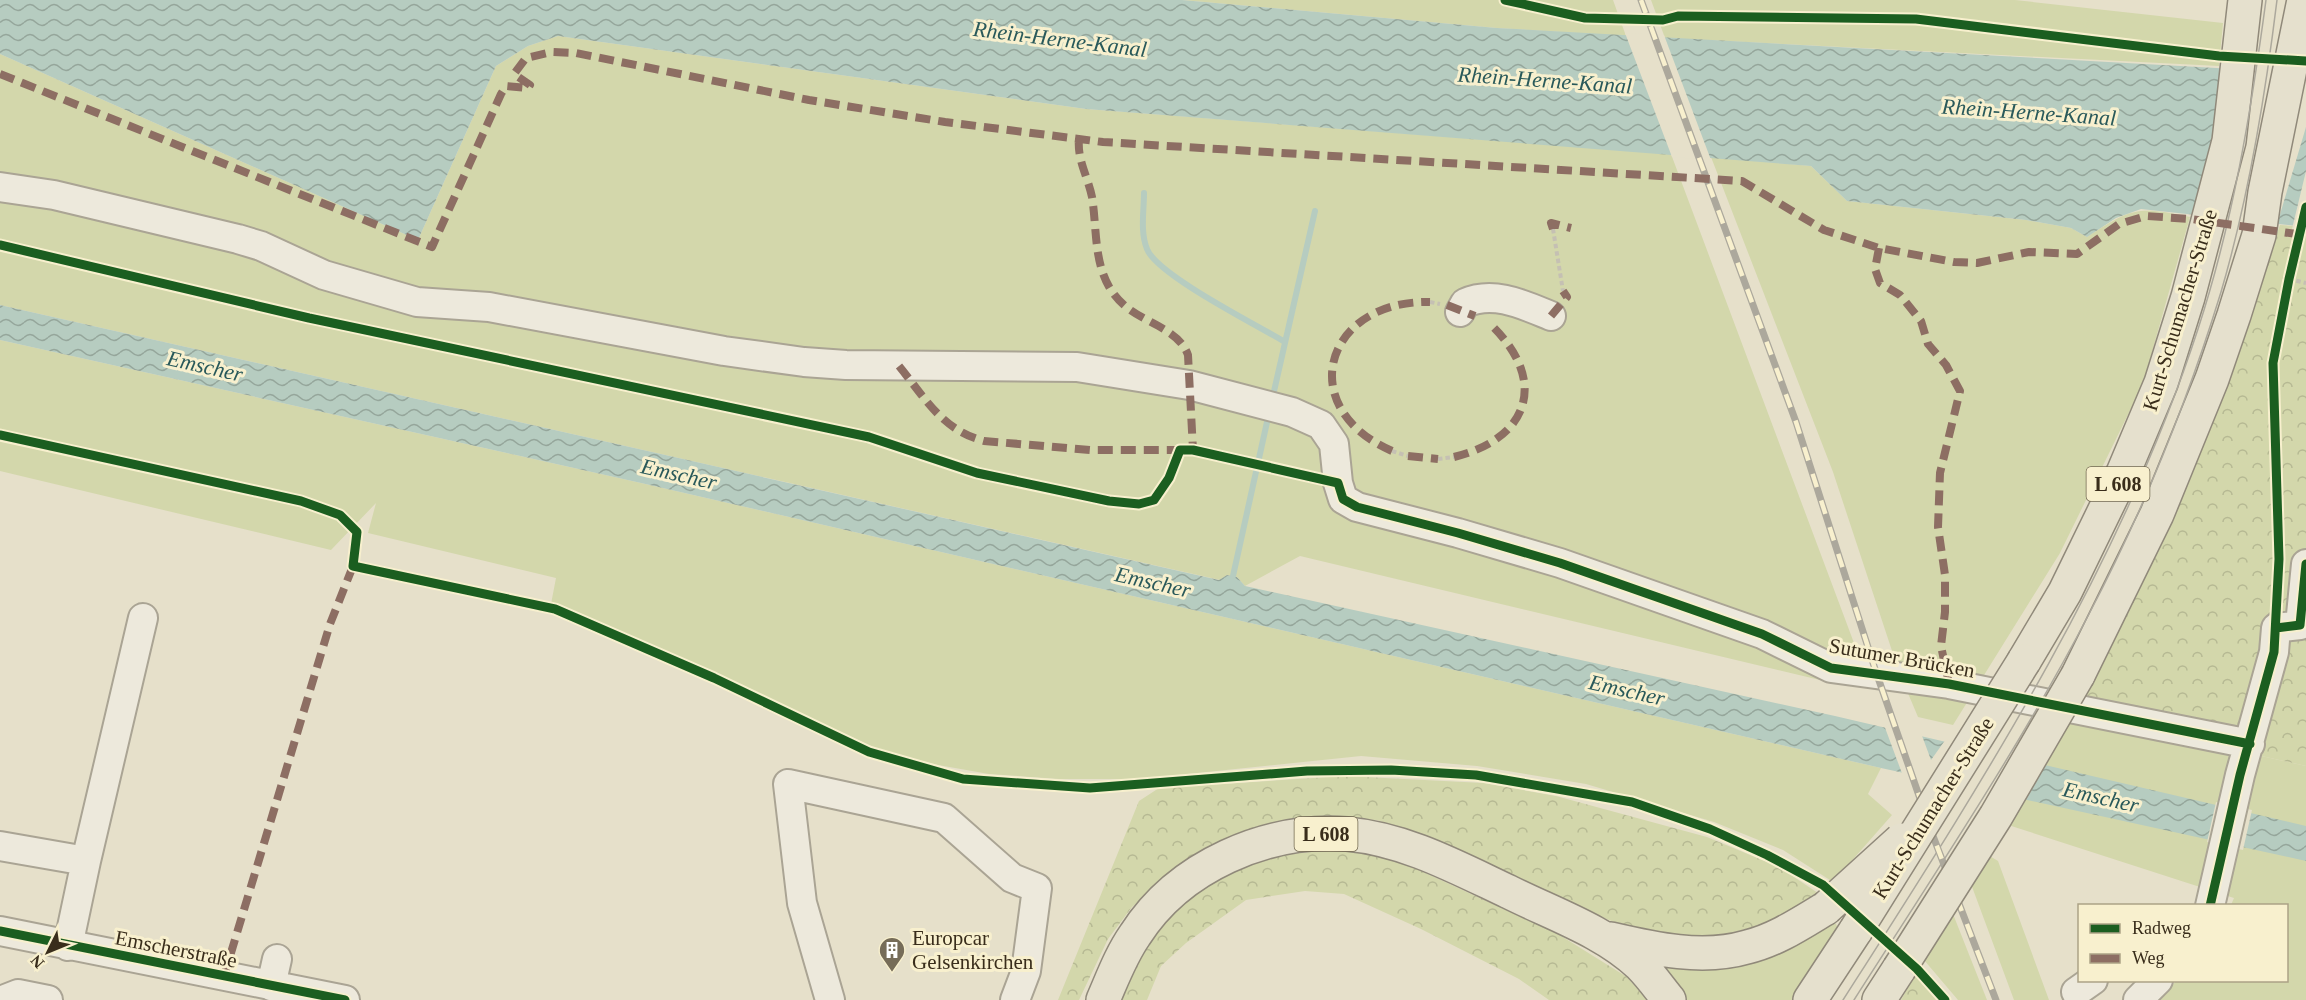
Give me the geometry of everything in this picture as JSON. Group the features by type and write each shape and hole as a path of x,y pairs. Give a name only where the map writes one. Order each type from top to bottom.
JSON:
{"main road":[{"name":"Kurt-Schumacher-Straße","path":"1810,1000 1928,817 2065,592 2127,463 2161,383 2207,229 2229,141 2245,0"},
{"name":"L 608","path":"1879,1000 1995,816 2078,675 2157,514 2186,448 2212,379 2259,236 2265,192 2304,0"},
{"path":"2259,236 2268,220 2306,99"},
{"name":"L 608","path":"1603,938 1647,947 1719,952 1747,947 1783,933 1826,908 1928,817"},
{"name":"L 608","path":"1103,1000 1119,960 1136,933 1170,895 1199,871 1255,845 1320,834 1348,834 1413,849 1451,864 1603,938 1640,965 1669,1000"}],"street":[{"name":"Sutumer Brücken","path":"0,188 54,195 238,239 261,246 324,275 417,302 489,307 724,351 804,362 1077,367 1189,385 1292,412 1321,425 1334,444 1338,483 1343,499 1357,507 1560,563 1762,634 1831,668 1949,684 2250,744"},
{"path":"1460,312 1465,303 1490,297 1526,306 1551,316"},
{"path":"2210,904 2241,775 2274,652 2276,628 2300,625 2306,564"},
{"path":"68,946 143,618"},
{"path":"830,1000 802,903 788,784 944,818 1012,878 1037,888 1026,970 1015,1000"},
{"path":"0,846 86,861"},
{"name":"Emscherstraße","path":"0,931 68,946 274,972 341,1000"},
{"path":"2138,1000 2157,982"},
{"path":"3,1000 18,994 48,1000"}],"path":[{"path":"1553,230 1563,291"},
{"path":"2289,279 2306,283"},
{"path":"2297,281 2306,283"},
{"path":"1392,451 1408,456"},
{"path":"1438,459 1454,457"}],"green space":[{"path":"1182,0 1613,0 1626,36 1497,28"},
{"path":"1651,0 2015,0 2223,23 2219,66 1665,38"},
{"path":"558,36 1086,109 1671,154 1863,667 1836,664 1820,680 1300,556 1245,586 1237,577 1227,575 1220,580 0,305 0,54 418,240 496,66 528,46"},
{"path":"1711,157 1811,166 1847,201 2026,220 2071,228 2087,237 2115,220 2136,212 2158,211 2190,217 2143,384 2060,553 1953,725 1918,717 1899,672 1833,472"},
{"path":"2280,225 2306,227 2306,766 2070,713 2192,467"},
{"path":"0,340 641,483 1881,768 1868,794 1892,815 1833,882 1783,850 1714,822 1586,784 1477,766 1361,756 1139,779 1059,779 989,774 938,765 882,751 653,645 551,604 556,578 368,533 376,503 331,550 0,471"},
{"path":"2070,713 2306,766 2306,1000 2160,1000 2175,982 2288,982 2288,904 2231,904 2234,898 2005,824"},
{"path":"1345,776 1484,783 1556,796 1707,837 1779,867 1818,893 1772,922 1712,938 1665,935 1624,926 1569,904 1429,838 1377,820 1319,818 1262,825 1186,860 1132,907 1108,939 1079,1000 1058,1000 1139,801 1159,788"},
{"path":"1346,850 1391,857 1558,934 1627,977 1647,1000 1549,1000 1519,979 1421,929 1344,894 1305,891 1246,900 1186,943 1161,966 1147,1000 1118,1000 1131,966 1141,949 1168,917 1201,890 1218,879 1255,862 1277,856"},
{"path":"1988,855 1998,861 2049,1000 2014,1000 1971,884"},
{"path":"1953,914 1987,1000 1958,1000 1924,960"},
{"path":"1830,922 1836,924 1838,929 1793,1000 1684,1000 1657,965 1719,967 1743,965 1785,950"},
{"path":"1915,975 1937,1000 1901,1000"}],"water":[{"name":"Rhein-Herne-Kanal","path":"0,0 1182,0 1497,28 2306,73 2306,227 2141,209 2116,218 2087,237 2071,228 2026,220 1847,201 1811,166 1086,109 558,36 528,46 496,66 418,240 0,54"},
{"name":"Emscher","path":"0,305 1219,580 1227,575 1237,577 1245,586 1835,716 2306,826 2306,861 1881,768 641,483 0,340"}],"pier":[{"path":"1625,33 1664,35 1711,160 1672,157"},
{"path":"2223,63 2306,70 2306,127 2276,228 2193,220 2212,136"},
{"path":"2306,171 2306,230 2292,229"},
{"path":"1884,725 1921,733 1931,760 1946,739 2044,762 2020,801 1903,776"},
{"path":"2216,802 2252,810 2243,850 2207,842"}],"waterway":[{"path":"1144,193 1144,236 1147,249 1155,260 1188,285 1285,342"},
{"path":"1272,400 1315,211"},
{"path":"1233,576 1269,413"}],"tram line":[{"path":"1843,1000 1945,839 2042,676 2087,592 2166,419 2198,329 2231,207 2254,84 2266,0"},
{"path":"1854,1000 2035,713 2109,575 2146,496 2194,375 2231,256 2255,147 2277,0"}],"railway":[{"path":"1641,0 1796,422 1875,669 1933,836 1996,1000"}],"marked path":[{"path":"0,74 432,247 501,94 506,86 528,88 530,85 514,74 526,58 552,52 576,53 809,100 945,122 1103,142 1742,181 1824,230 1879,248 1954,262 1977,263 2029,252 2077,254 2119,224 2146,216 2191,219 2303,235"},
{"path":"1079,139 1081,161 1092,197 1098,255 1106,282 1124,305 1169,332 1183,346 1188,355 1193,450"},
{"path":"1553,229 1551,223 1571,228"},
{"path":"1879,248 1875,269 1880,283 1900,295 1921,321 1928,344 1946,365 1960,391 1940,473 1938,527 1945,575 1945,612 1941,646 1949,684"},
{"path":"1551,316 1567,297 1563,291"},
{"path":"1392,451 1361,432 1341,409 1333,384 1334,360 1345,337 1365,318 1394,306 1430,302"},
{"path":"1447,305 1475,316"},
{"path":"1454,457 1480,448 1501,436 1515,421 1523,404 1524,385 1519,364 1508,344 1489,323"},
{"path":"899,366 926,401 946,421 969,436 984,441 1090,450 1180,450"},
{"path":"1408,456 1438,459"},
{"path":"224,976 330,624 353,566"}],"cycle path":[{"path":"1505,0 1585,18 1663,20 1678,16 1916,19 2219,56 2306,61"},
{"path":"2210,904 2240,775 2274,652 2279,559 2273,363 2306,207"},
{"path":"0,245 309,318 869,437 977,473 1109,501 1139,504 1154,500 1169,478 1180,450 1193,450 1338,483 1343,499 1357,507 1560,563 1762,634 1831,668 1949,684 2250,744"},
{"path":"0,435 301,501 340,515 357,532 353,566 555,609 714,678 869,752 963,779 1090,788 1307,771 1391,770 1476,775 1632,802 1710,829 1767,855 1823,885 1917,969 1945,1000"},
{"path":"2276,628 2300,625 2306,564"},
{"path":"0,931 345,1000"}],"place":[{"name":"Europcar Gelsenkirchen","path":"892,973"}]}
